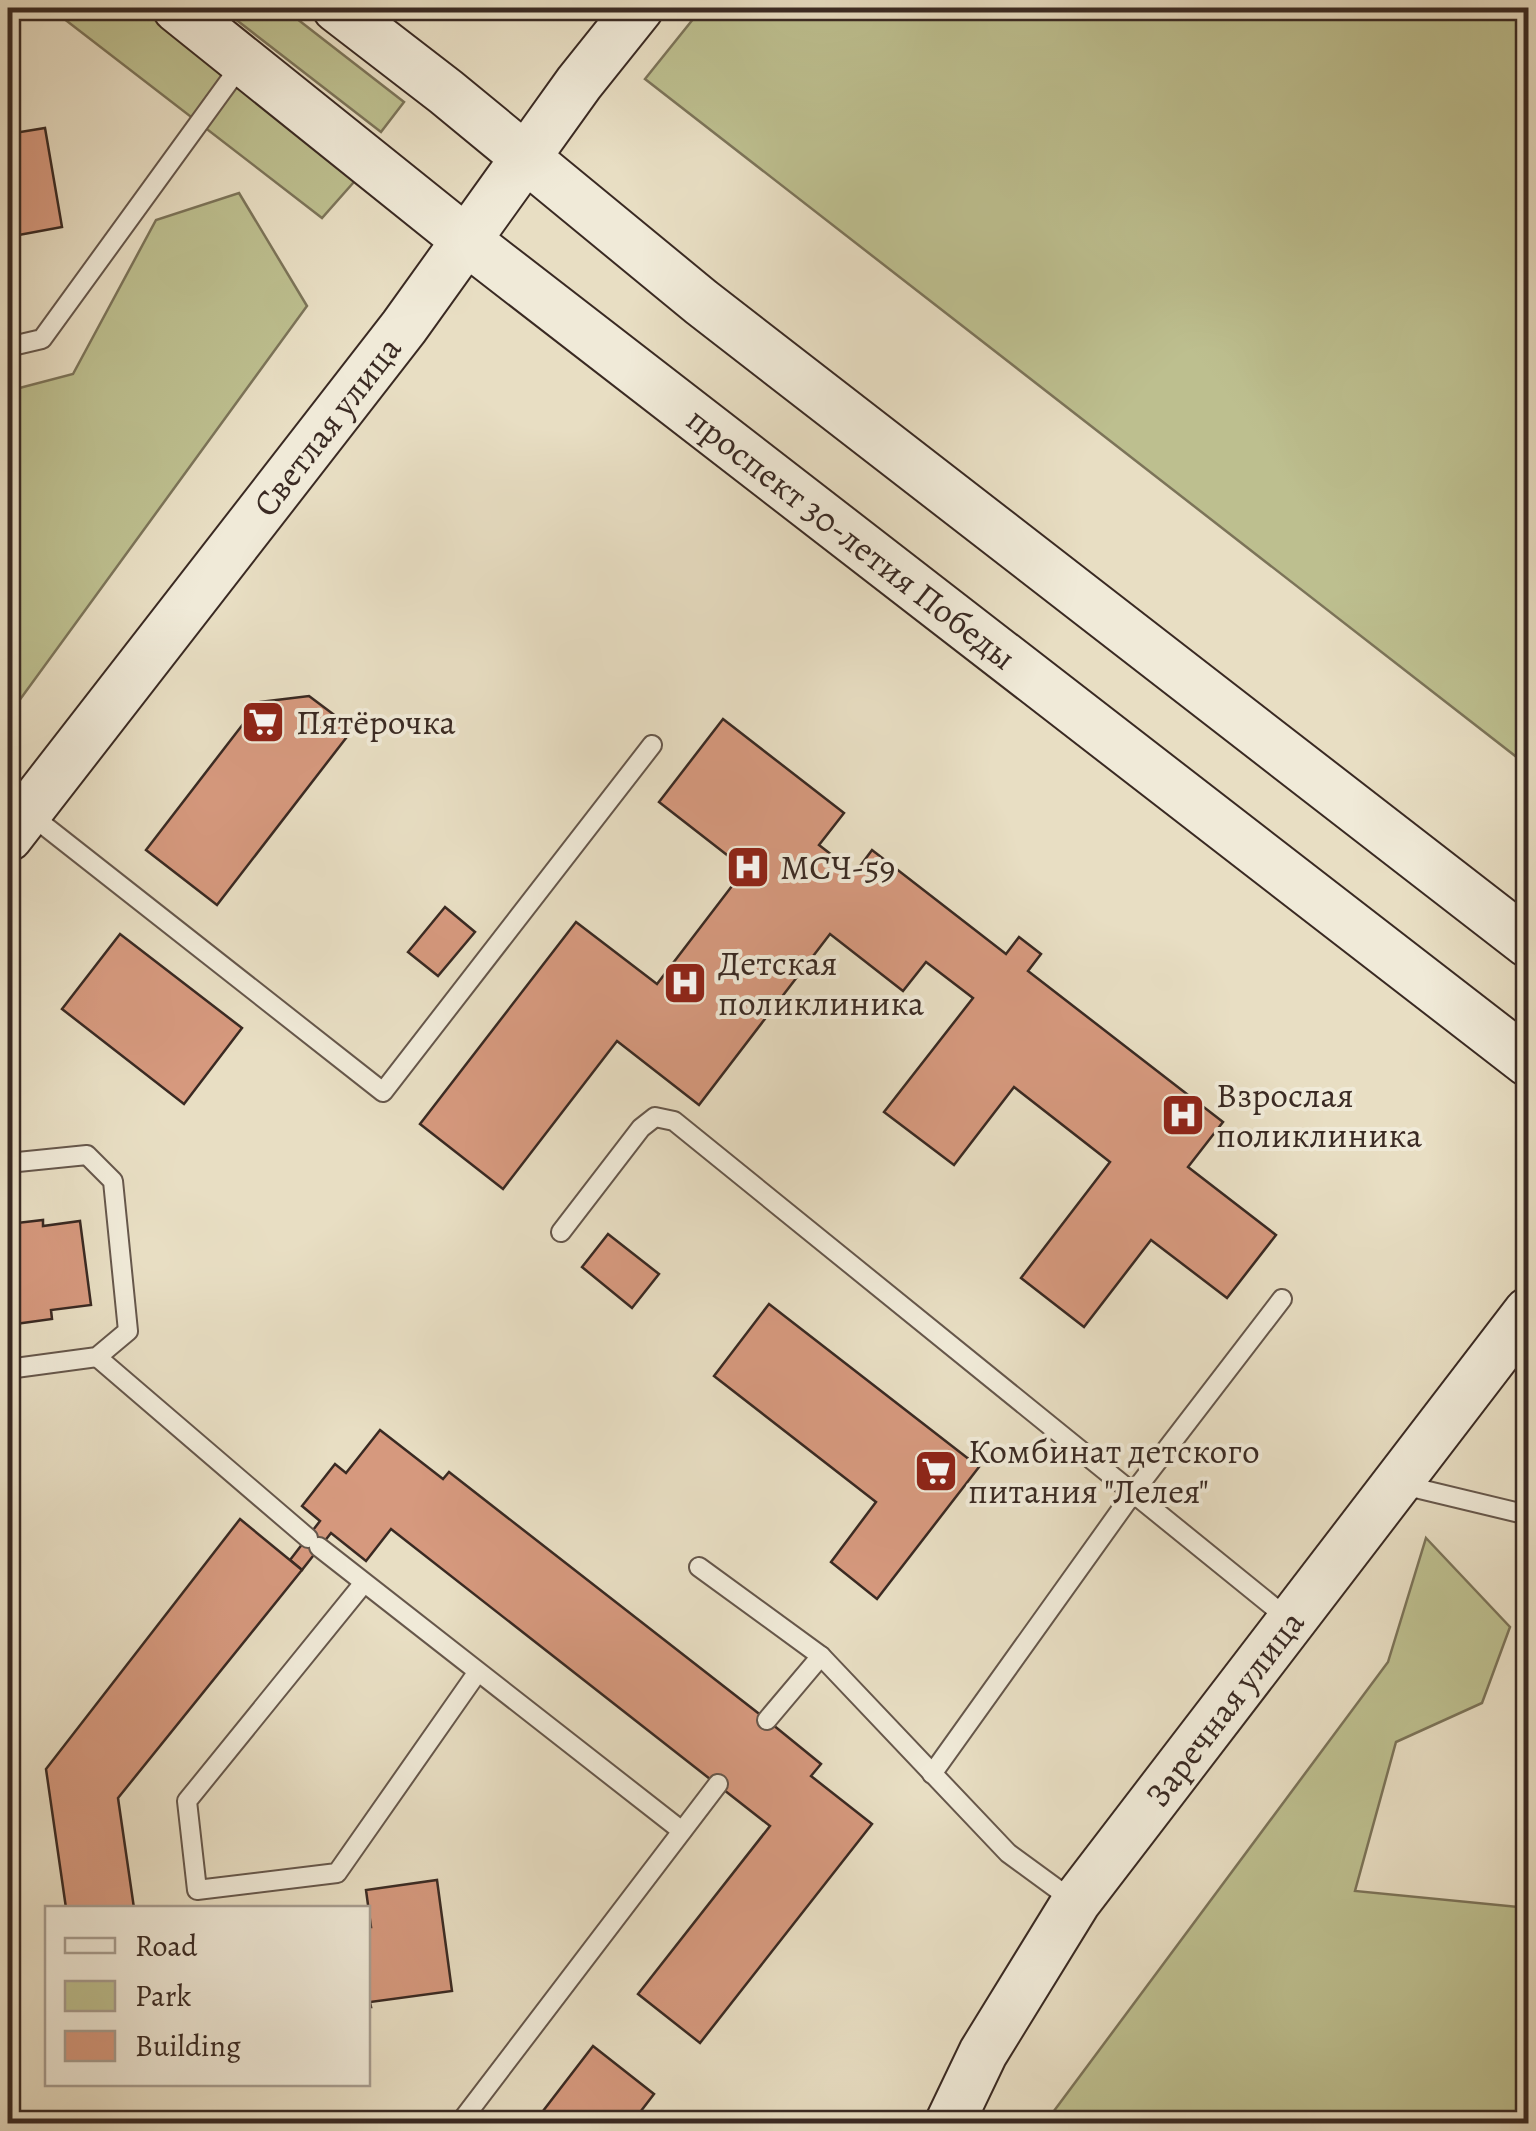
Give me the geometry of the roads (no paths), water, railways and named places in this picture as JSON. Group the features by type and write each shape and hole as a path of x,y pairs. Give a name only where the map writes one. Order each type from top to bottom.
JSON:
{"main road":[{"name":"проспект 30-летия Победы","path":"177,8 466,240 1528,1062"},
{"path":"336,8 734,328 1528,943"},
{"name":"Светлая улица","path":"17,824 395,338 525,157 639,8"},
{"name":"Заречная улица","path":"949,2124 983,2053 1076,1902 1528,1312"}],"lane":[{"path":"8,347 42,340 244,60"},
{"path":"17,824 383,1092 652,745"},
{"path":"561,1232 641,1128 655,1117 674,1121 1291,1621"},
{"path":"8,1162 87,1155 113,1182 128,1331 96,1358 8,1368"},
{"path":"932,1774 1133,1493 1282,1299"},
{"path":"96,1358 363,1584 682,1831"},
{"path":"1397,1483 1528,1515"},
{"path":"699,1568 822,1656 1008,1853 1076,1902"},
{"path":"363,1584 187,1801 198,1890 337,1873 477,1673"},
{"path":"768,1720 822,1656"},
{"path":"459,2124 718,1784"}],"place":[{"name":"Пятёрочка","path":"263,722"},
{"name":"МСЧ-59","path":"748,867"},
{"name":"Детская поликлиника","path":"685,983"},
{"name":"Взрослая поликлиника","path":"1183,1115"},
{"name":"Комбинат детского питания \"Лелея\"","path":"936,1471"}]}
